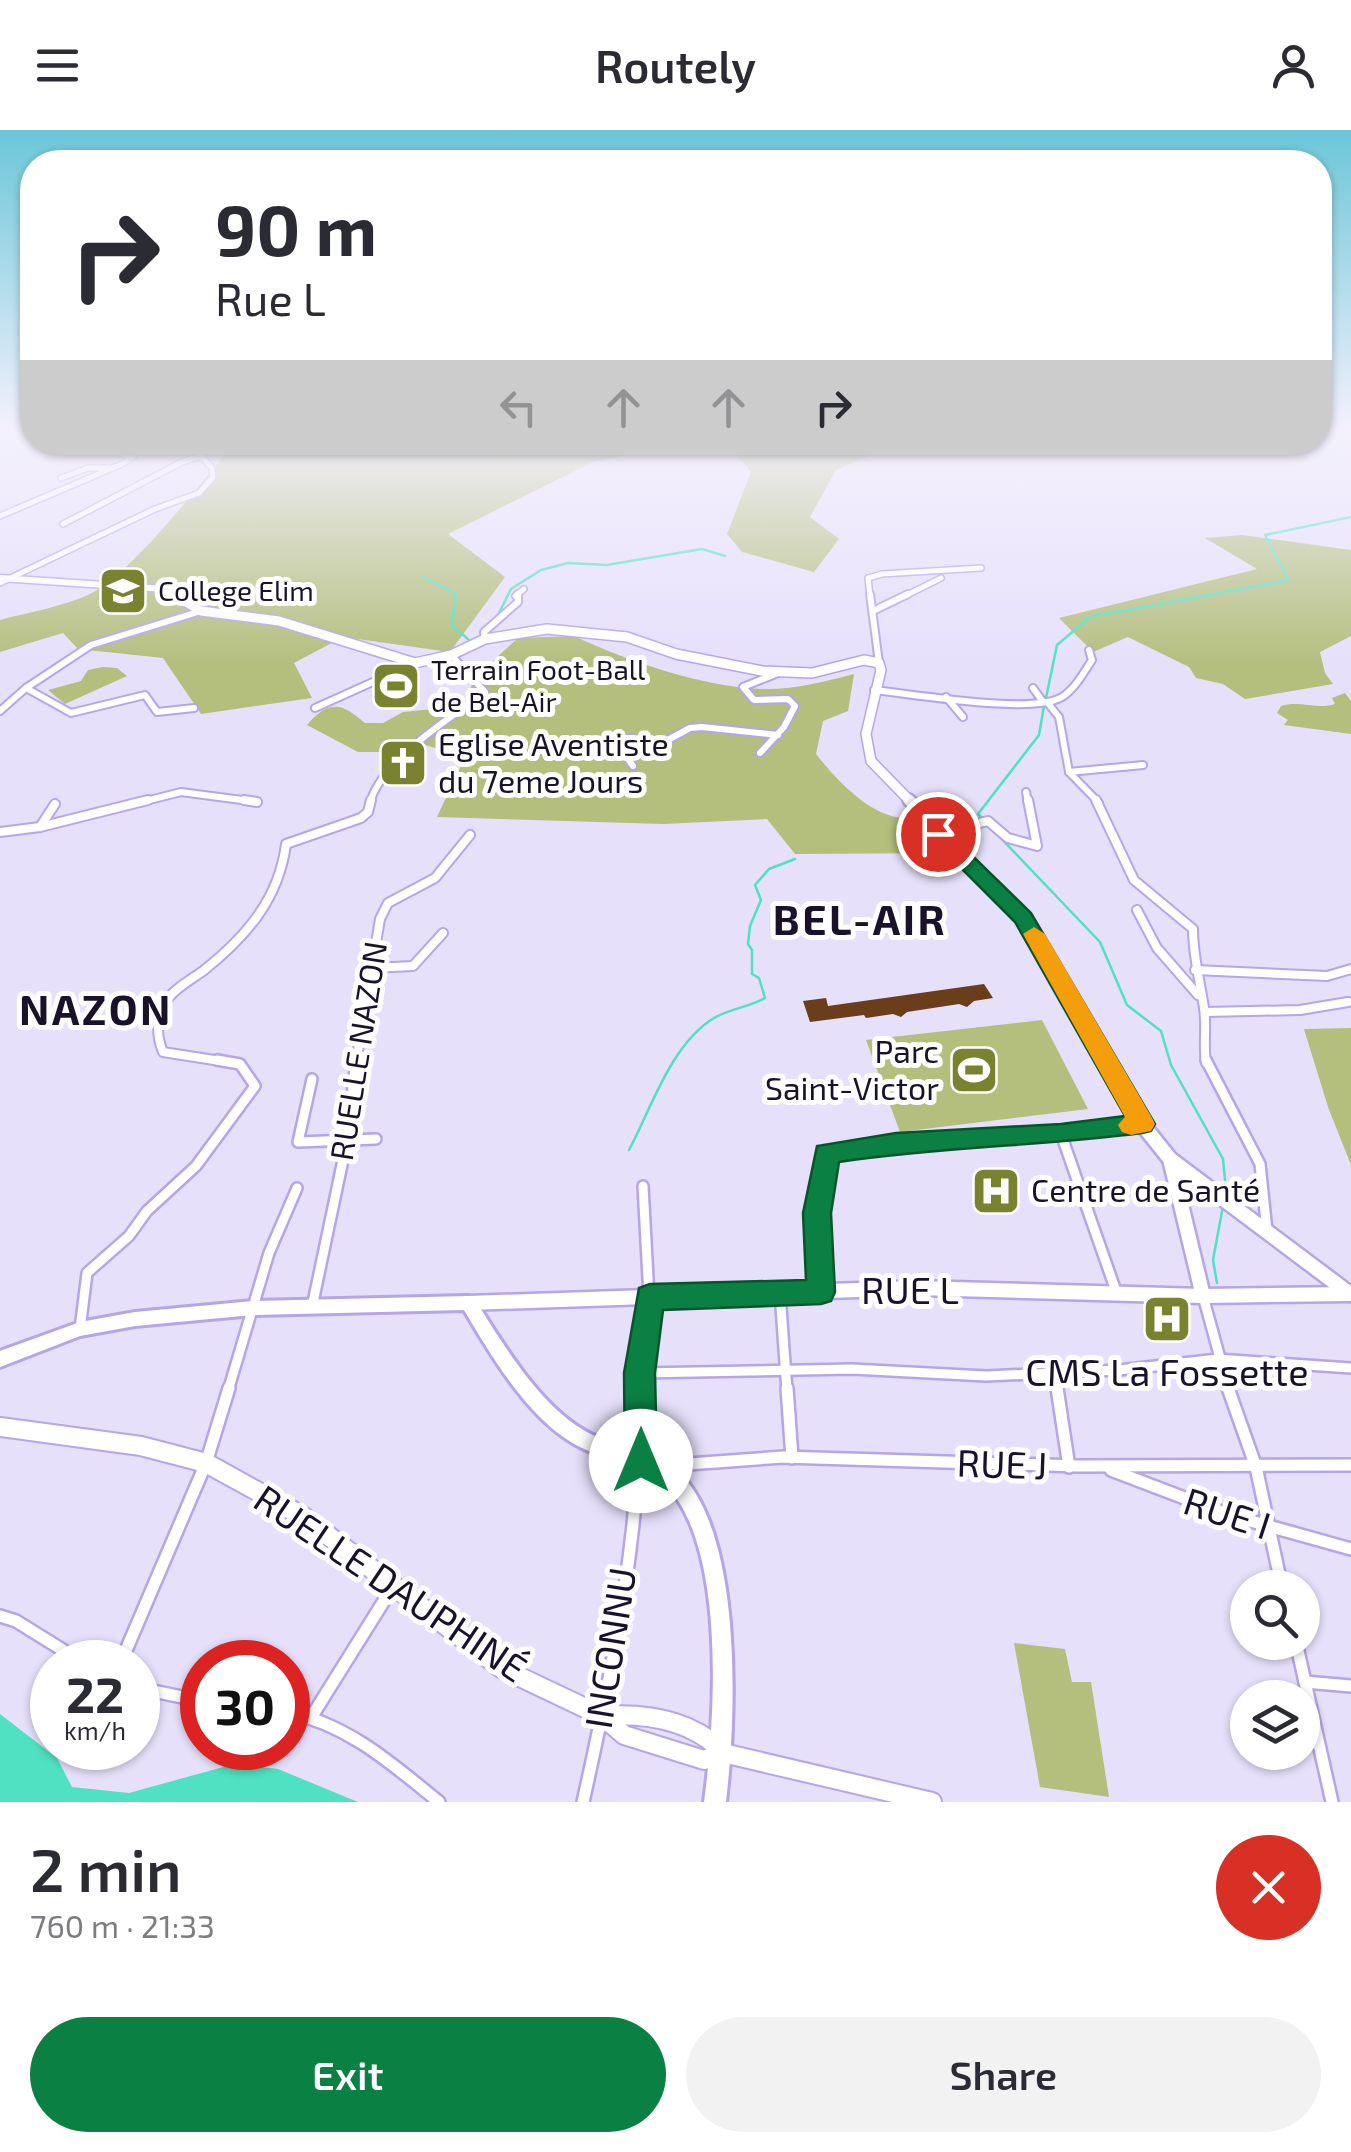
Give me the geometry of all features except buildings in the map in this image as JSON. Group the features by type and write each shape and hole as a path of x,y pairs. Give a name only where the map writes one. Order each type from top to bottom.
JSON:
{"main road":[{"path":"0,1359 80,1329 221,1309 468,1303 492,1342 538,1399 579,1438 648,1464 672,1477 687,1496 698,1519 718,1590 723,1753 716,1802"}],"street":[{"path":"63,524 98,509"},
{"path":"3,579 162,509"},
{"path":"873,611 891,608 928,580 981,568"},
{"path":"960,574 870,577 881,670 866,734 871,761 1024,918 1142,1124 1170,1159 1350,1294"},
{"path":"3,579 165,589 201,612"},
{"path":"485,639 484,632 518,602 515,596 524,589"},
{"path":"0,711 26,688 91,645 201,612 279,620 416,663"},
{"path":"315,708 416,663 485,639 534,629 627,636 712,663 778,673 812,673 864,660 878,663"},
{"path":"874,690 1045,702 1062,698 1084,673 1092,660 1089,650"},
{"path":"80,1329 87,1274 130,1236 147,1211 196,1166 255,1086 240,1064 163,1052 157,1032 168,997 242,938 286,871 286,844 362,818 368,812 374,788 414,745 484,692 477,679 451,654"},
{"path":"760,754 795,712 794,703 788,699 754,700 744,688 778,673"},
{"path":"26,688 71,713 145,696 157,712 194,708"},
{"path":"1034,688 1060,717 1069,772 1099,802 1134,880 1194,930 1195,970 1205,1012 1202,1041 1206,1063 1260,1164 1267,1231"},
{"path":"946,698 963,717"},
{"path":"633,766 619,746 626,738 664,742 684,730 702,727 778,735"},
{"path":"1069,772 1143,765"},
{"path":"0,832 40,827 181,792 257,802"},
{"path":"938,834 986,821 1008,838 1037,846 1026,792"},
{"path":"40,827 56,804"},
{"name":"RUELLE NAZON","path":"312,1306 347,1141 380,919 388,903 434,878 470,835"},
{"path":"1138,910 1157,948 1199,996"},
{"path":"371,968 413,966 443,933"},
{"path":"1195,970 1327,976 1351,970"},
{"path":"1205,1012 1300,1010 1348,1002"},
{"path":"312,1079 298,1142 376,1139"},
{"path":"821,1292 817,1213 827,1154 896,1143 1061,1134 1142,1124"},
{"path":"1061,1134 1117,1294"},
{"path":"1170,1159 1218,1359 1256,1467 1278,1570"},
{"name":"INCONNU","path":"583,1802 648,1464 640,1373 650,1297 644,1186"},
{"path":"130,1640 206,1463 268,1253 298,1188"},
{"name":"RUE L","path":"468,1303 917,1288 1203,1296 1350,1294"},
{"path":"780,1293 789,1370 792,1458"},
{"path":"640,1373 789,1370 942,1376 1119,1370 1218,1359 1351,1368"},
{"path":"1055,1373 1070,1467"},
{"name":"RUELLE DAUPHINÉ","path":"0,1427 141,1446 206,1463 304,1516 392,1588 501,1668 602,1716 624,1735 704,1760 723,1753 896,1798 932,1802"},
{"name":"RUE J","path":"648,1464 711,1458 792,1458 1106,1468 1351,1465"},
{"name":"RUE I","path":"1106,1468 1191,1505 1269,1530 1351,1548"},
{"path":"392,1588 312,1716 350,1733 438,1802"},
{"path":"0,1616 47,1640"},
{"path":"1320,1683 1351,1686"},
{"path":"1320,1749 1332,1802"}],"shaded area":[{"path":"179,509 498,509 448,534 505,577 450,652 343,637 294,663 312,698 201,714 163,658 78,649 63,633 0,652 0,620 90,594 126,567"},
{"path":"737,509 814,509 810,517 839,539 814,572 742,552 727,534"},
{"path":"1242,535 1351,550 1351,636 1320,652 1325,673 1333,684 1245,699 1223,684 1196,678 1189,667 1128,637 1093,652 1059,618 1257,569 1205,538"},
{"path":"574,636 666,671 739,687 785,688 854,674 848,711 823,721 816,754 841,783 873,808 940,829 945,853 795,854 767,819 663,824 437,817 465,757 422,744 394,752 358,752 307,725 322,711 336,707 365,723 383,723 403,712 465,706 474,678 518,638"},
{"path":"117,668 127,676 65,704 48,690 81,681 88,670"},
{"path":"1345,693 1351,701 1351,734 1284,725 1288,720 1277,713 1288,704 1335,704 1332,698"},
{"path":"1042,1020 1088,1109 900,1132 866,1040"},
{"path":"1351,1028 1351,1165 1304,1029"},
{"path":"1014,1643 1065,1649 1072,1682 1091,1682 1109,1797 1040,1787"},
{"path":"0,1714 30,1737 30,1770 63,1770 72,1787 129,1793 212,1770 280,1770 358,1802 0,1802"}],"waterway":[{"path":"1046,698 1057,645 1090,617 1289,580 1265,535 1351,517"},
{"path":"498,615 511,589 541,570 568,563 607,565 702,549 725,556"},
{"path":"423,577 456,594 452,625 470,641"},
{"path":"984,820 978,814 1039,735 1044,706"},
{"path":"996,833 1100,942 1127,1005 1161,1031 1171,1065 1223,1159 1226,1191"},
{"path":"629,1150 674,1060 699,1029 726,1012 765,998 759,978 752,974 752,950 748,944 750,926 761,900 755,885 769,869 795,859"},
{"path":"1217,1283 1213,1260 1223,1206"}],"slow traffic":[{"path":"1034,934 1142,1124 1131,1125"}],"place":[{"name":"College Elim","path":"123,591"},
{"name":"Terrain Foot-Ball de Bel-Air","path":"396,686"},
{"name":"Eglise Aventiste du 7eme Jours","path":"403,763"},
{"name":"Parc Saint-Victor","path":"974,1070"},
{"name":"Centre de Santé","path":"996,1191"},
{"name":"CMS La Fossette","path":"1167,1319"}],"district":[{"name":"BEL-AIR","path":"860,920"},
{"name":"NAZON","path":"96,1010"}],"route":[{"path":"641,1461 640,1373 650,1297 821,1292 817,1213 827,1154 896,1143 1061,1134 1142,1124 1024,918 938,834"}]}
